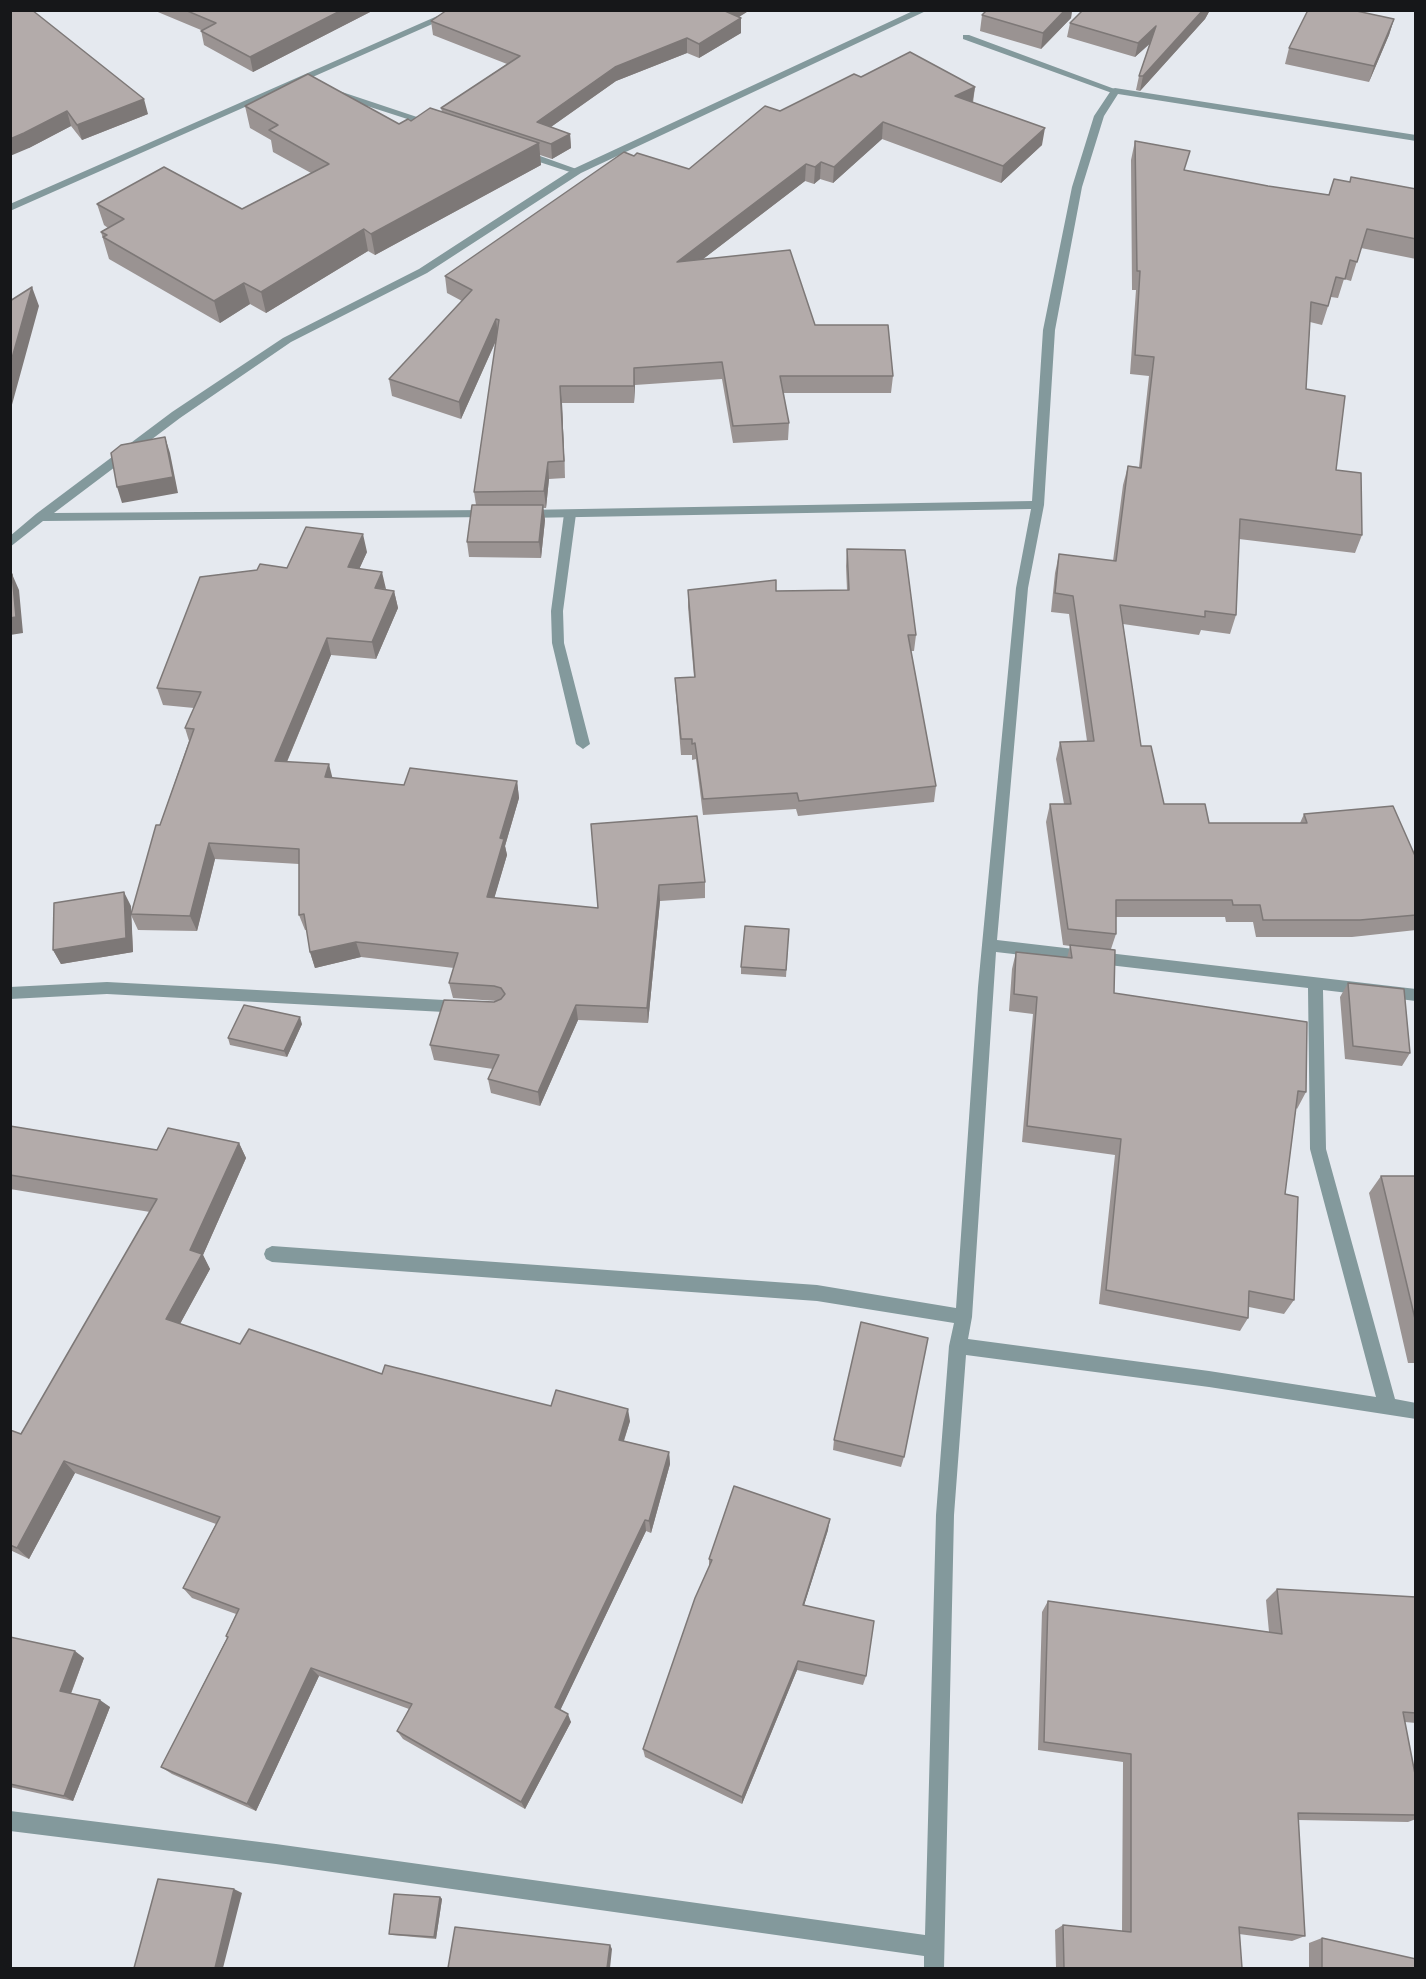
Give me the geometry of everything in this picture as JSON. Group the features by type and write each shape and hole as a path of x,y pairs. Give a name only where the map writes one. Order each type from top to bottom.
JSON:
{"street":[{"path":"10,208 460,10"},
{"path":"10,543 40,517 176,415 287,340 423,271 577,171 924,10"},
{"path":"966,37 1115,91 1416,138"},
{"path":"299,80 310,84"},
{"path":"321,88 444,127"},
{"path":"934,1968 945,1515 958,1346 964,1317 989,945 1023,588 1038,505 1049,330 1077,187 1099,116 1115,91"},
{"path":"511,149 577,171"},
{"path":"40,517 570,514 1038,505"},
{"path":"570,514 557,611 558,643 583,744"},
{"path":"989,945 1416,995"},
{"path":"1315,984 1318,1149 1388,1407"},
{"path":"10,993 107,988 474,1007"},
{"path":"272,1254 817,1293 964,1317"},
{"path":"958,1346 1209,1379 1416,1411"},
{"path":"10,1821 276,1854 935,1947"}],"building":[{"path":"10,10 32,10 144,99 77,125 67,111 10,139"},
{"path":"185,10 342,10 250,57 201,31 216,23"},
{"path":"447,10 726,10 741,18 699,44 687,38 615,67 537,122 570,134 551,144 441,108 520,56 431,21"},
{"path":"987,10 1065,10 1043,33 982,15"},
{"path":"1083,10 1203,10 1143,76 1139,76 1156,26 1138,43 1070,23"},
{"path":"1308,10 1352,10 1394,19 1374,66 1289,48"},
{"path":"910,52 975,87 955,96 1045,128 1003,166 883,122 834,167 821,162 815,167 806,164 677,262 790,250 815,325 888,325 893,376 780,376 789,423 733,426 722,362 634,368 634,386 560,386 564,461 548,462 544,491 474,492 499,320 496,319 459,402 389,379 472,290 445,276 624,152 634,156 637,153 689,169 765,106 780,111 854,74 861,77"},
{"path":"308,74 399,124 408,119 411,121 430,108 539,143 371,234 364,229 261,292 244,283 214,301 103,237 107,235 101,232 124,219 97,204 164,167 242,209 329,164 269,130 278,125 245,106"},
{"path":"1135,141 1190,151 1184,170 1268,186 1329,195 1334,179 1350,182 1351,177 1416,189 1416,239 1367,229 1357,262 1350,260 1345,279 1336,277 1328,306 1311,302 1306,389 1345,396 1336,470 1361,473 1362,535 1240,519 1236,615 1205,611 1205,617 1120,605 1141,746 1151,746 1164,804 1205,804 1209,823 1307,823 1304,814 1393,806 1416,858 1416,915 1360,920 1263,920 1260,905 1233,905 1232,900 1116,900 1116,934 1068,929 1050,804 1071,804 1060,742 1094,741 1073,596 1055,593 1059,554 1116,561 1128,466 1141,468 1154,357 1135,355 1140,271 1137,271"},
{"path":"32,287 10,365 10,301"},
{"path":"165,437 173,477 117,487 111,453 121,445"},
{"path":"472,505 543,505 539,542 467,542"},
{"path":"306,527 363,534 348,567 382,572 375,588 394,591 372,642 327,638 275,761 329,764 325,777 404,785 410,768 517,781 500,838 504,839 487,897 598,908 591,824 697,816 705,882 659,885 647,1008 576,1005 538,1092 488,1079 499,1055 430,1045 444,1000 494,1002 505,994 501,988 494,986 449,983 458,953 356,942 310,952 304,914 299,915 299,849 209,843 190,916 131,914 156,825 160,825 194,729 185,728 201,692 157,688 200,577 257,570 260,564 287,568"},
{"path":"847,549 905,550 916,635 908,635 936,786 799,801 797,793 703,799 695,743 692,744 692,739 681,739 675,678 695,677 688,590 776,580 776,591 849,590"},
{"path":"12,574 16,617 10,618 10,575"},
{"path":"124,892 126,938 53,950 54,903"},
{"path":"745,926 789,929 786,970 741,967"},
{"path":"1070,945 1115,950 1114,993 1307,1022 1306,1092 1298,1091 1285,1194 1298,1197 1294,1300 1249,1291 1248,1318 1106,1290 1121,1139 1027,1126 1037,997 1014,994 1016,952 1072,958"},
{"path":"1348,983 1404,989 1410,1053 1353,1046"},
{"path":"244,1005 300,1017 284,1051 228,1038"},
{"path":"10,1126 157,1150 168,1128 239,1143 190,1250 202,1254 166,1319 240,1344 249,1329 382,1374 385,1365 551,1406 556,1390 628,1409 619,1440 669,1452 649,1521 645,1520 555,1707 568,1714 521,1802 397,1731 412,1704 311,1668 247,1804 161,1767 228,1637 226,1636 239,1609 183,1588 220,1517 64,1461 17,1548 10,1545 10,1430 21,1434 157,1199 10,1175"},
{"path":"1381,1176 1416,1176 1416,1323"},
{"path":"861,1322 928,1338 904,1457 834,1440"},
{"path":"734,1486 830,1519 803,1605 874,1621 866,1676 798,1661 742,1797 643,1749 695,1598 712,1560 709,1559"},
{"path":"1277,1589 1416,1597 1416,1713 1403,1712 1416,1779 1416,1815 1298,1813 1305,1936 1239,1927 1242,1968 1064,1968 1063,1925 1131,1932 1131,1754 1044,1742 1048,1601 1282,1634"},
{"path":"10,1637 75,1651 60,1691 100,1700 64,1796 10,1784"},
{"path":"158,1879 234,1889 215,1968 134,1968"},
{"path":"394,1894 440,1897 434,1937 389,1934"},
{"path":"455,1927 610,1945 607,1968 448,1968"},
{"path":"1322,1938 1416,1959 1416,1968 1322,1968"}]}
